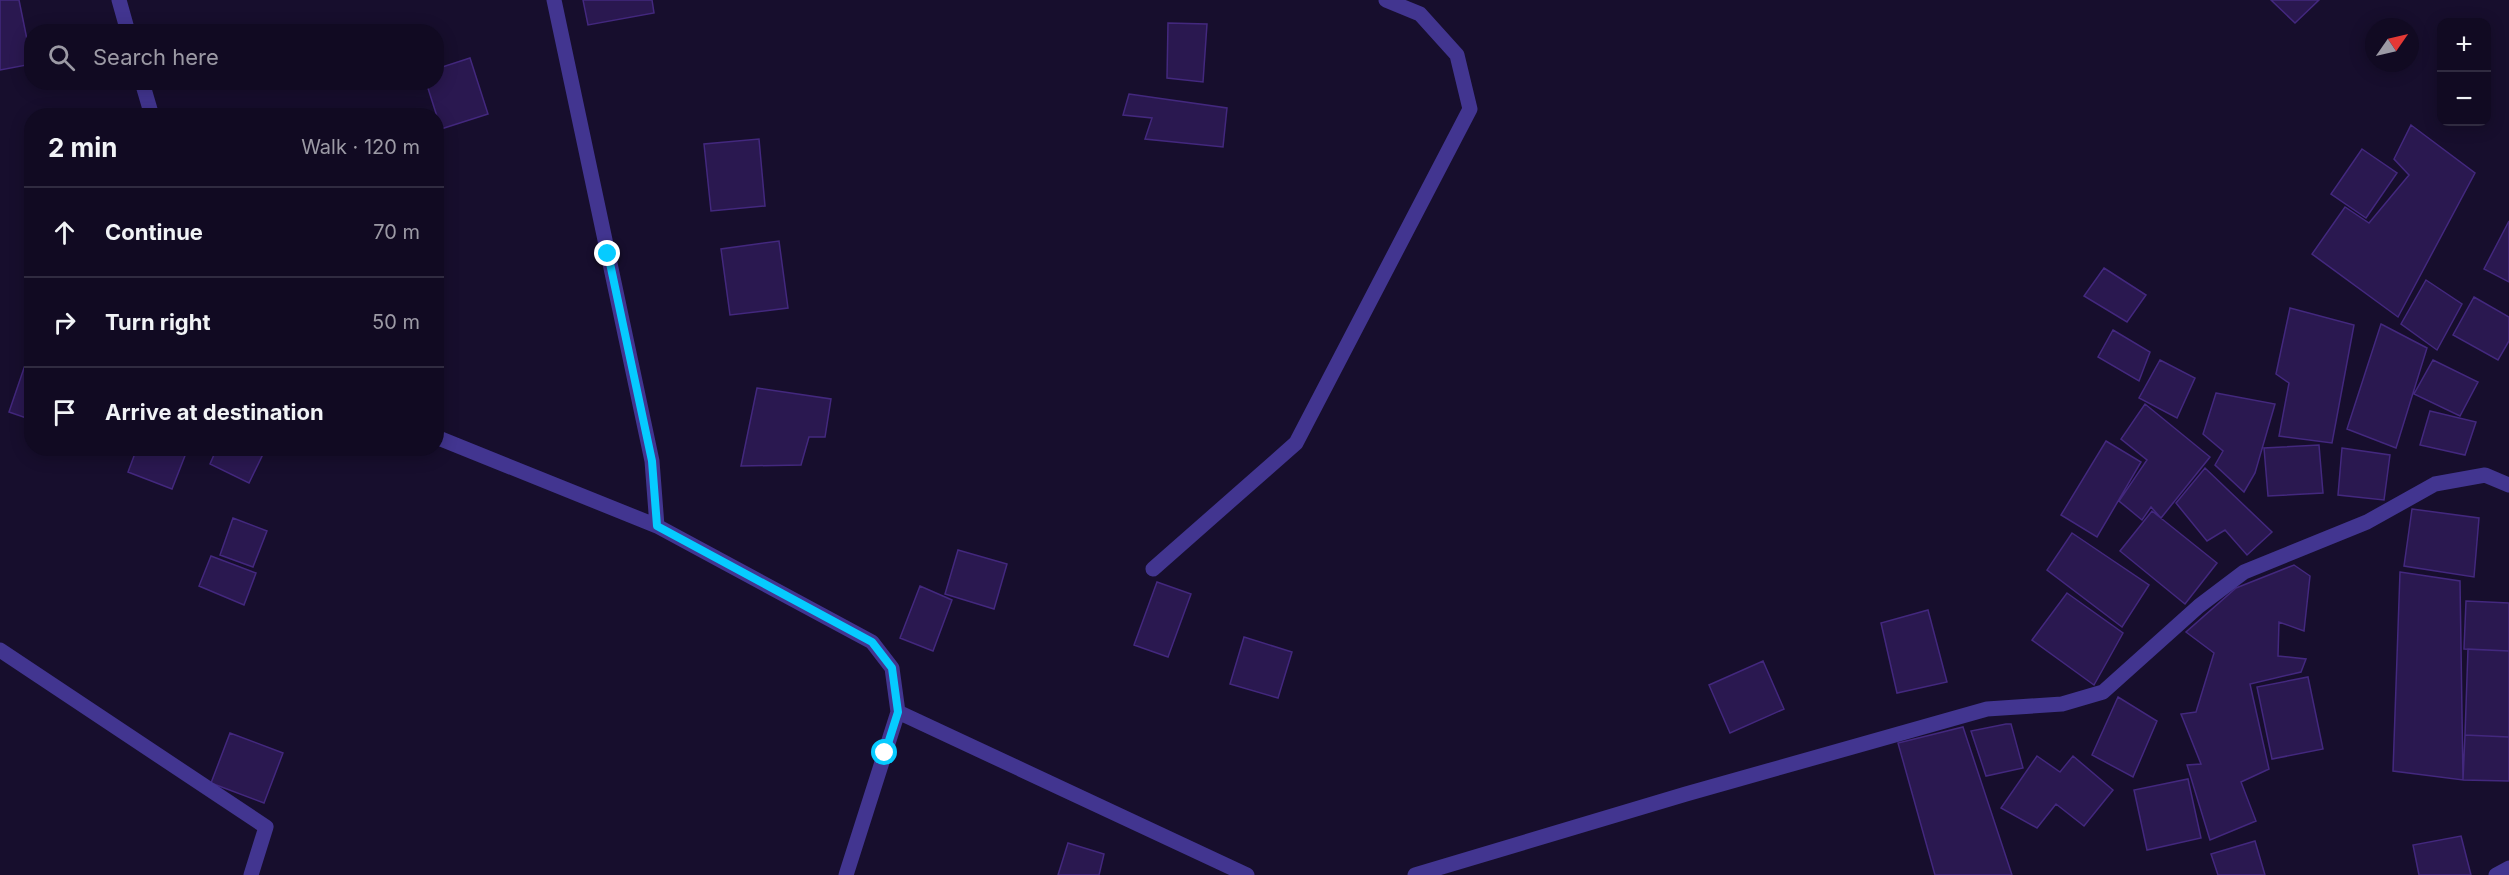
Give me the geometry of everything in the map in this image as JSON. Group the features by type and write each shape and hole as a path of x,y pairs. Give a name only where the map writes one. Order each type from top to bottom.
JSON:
{"street":[{"path":"119,0 126,24"},
{"path":"554,0 652,461 657,526"},
{"path":"1153,569 1296,443 1470,109 1457,55 1420,14 1386,0"},
{"path":"144,90 150,108"},
{"path":"444,440 657,526 872,642 892,668 898,712 846,875"},
{"path":"1415,875 1686,794 1987,709 2062,704 2103,692 2199,606 2244,572 2367,522 2435,484 2485,475 2509,485"},
{"path":"0,650 266,827 251,875"},
{"path":"898,712 1247,875"},
{"path":"2496,875 2509,868"}],"building":[{"path":"0,0 19,0 24,25 24,66 0,70"},
{"path":"583,0 652,0 654,13 588,25"},
{"path":"2271,0 2319,0 2295,23"},
{"path":"1168,23 1207,24 1203,82 1167,78"},
{"path":"470,58 488,114 444,128 444,108 434,108 429,90 444,90 444,66"},
{"path":"1129,94 1227,108 1223,147 1145,139 1152,118 1123,115"},
{"path":"2411,125 2475,173 2398,317 2312,254 2345,207 2369,223 2409,175 2394,159"},
{"path":"759,139 765,206 711,211 704,144"},
{"path":"2362,149 2397,173 2366,218 2331,194"},
{"path":"2509,221 2509,282 2484,269"},
{"path":"779,241 788,308 730,315 721,249"},
{"path":"2104,268 2146,295 2127,322 2084,296"},
{"path":"2426,280 2462,304 2437,350 2401,324"},
{"path":"2474,297 2509,317 2509,341 2498,360 2453,335"},
{"path":"2290,308 2354,325 2332,443 2279,436 2289,383 2276,374"},
{"path":"2381,324 2427,348 2396,448 2347,429"},
{"path":"2113,330 2150,352 2139,381 2098,357"},
{"path":"2160,360 2195,378 2177,418 2139,398"},
{"path":"2433,360 2478,382 2460,416 2414,394"},
{"path":"24,368 24,417 9,412"},
{"path":"757,388 831,399 825,437 809,437 801,465 741,466"},
{"path":"2216,393 2275,404 2255,473 2244,492 2215,465 2223,451 2203,434"},
{"path":"2145,404 2210,457 2161,518 2151,507 2142,520 2119,501 2147,460 2121,439"},
{"path":"2430,411 2476,422 2465,455 2420,445"},
{"path":"2106,441 2141,462 2097,537 2061,515"},
{"path":"2319,445 2323,493 2268,496 2264,448"},
{"path":"2342,448 2390,455 2384,500 2338,495"},
{"path":"134,456 185,456 172,489 128,472"},
{"path":"214,456 262,456 249,483 210,464"},
{"path":"2205,468 2272,532 2247,555 2225,530 2207,541 2176,503"},
{"path":"2412,509 2479,518 2474,577 2404,566"},
{"path":"2152,511 2217,563 2185,604 2120,551"},
{"path":"233,518 267,531 253,567 220,555"},
{"path":"2072,533 2149,585 2122,627 2047,570"},
{"path":"958,550 1007,564 994,609 945,594"},
{"path":"211,556 256,573 244,605 199,586"},
{"path":"2294,565 2310,576 2304,631 2279,622 2278,656 2306,659 2301,672 2250,684 2269,769 2241,782 2256,821 2210,840 2187,765 2201,764 2181,714 2196,712 2214,653 2186,632 2236,588"},
{"path":"2400,572 2460,581 2463,780 2393,771"},
{"path":"1157,582 1191,594 1168,657 1134,645"},
{"path":"920,586 952,600 933,651 900,638"},
{"path":"2067,593 2123,633 2094,685 2032,640"},
{"path":"2466,601 2509,603 2509,651 2464,649"},
{"path":"1928,610 1947,682 1897,693 1881,623"},
{"path":"1244,637 1292,652 1278,698 1230,684"},
{"path":"2468,649 2509,651 2509,737 2465,735"},
{"path":"1763,661 1784,709 1730,733 1709,685"},
{"path":"2308,677 2323,749 2272,759 2257,687"},
{"path":"2118,697 2157,721 2133,777 2092,755"},
{"path":"2011,724 2023,768 1986,776 1971,731"},
{"path":"1963,727 2012,875 1935,875 1898,743"},
{"path":"230,733 283,753 264,803 211,783"},
{"path":"2465,735 2509,737 2509,781 2463,780"},
{"path":"2037,756 2060,772 2073,756 2113,790 2084,826 2056,804 2037,828 2001,808"},
{"path":"2188,779 2201,838 2147,850 2134,790"},
{"path":"2461,836 2471,875 2419,875 2413,845"},
{"path":"2255,841 2265,875 2218,875 2211,854"},
{"path":"1068,843 1104,854 1099,875 1058,875"}],"route":[{"path":"608,254 652,461 657,526 872,642 892,668 898,712 885,753"}]}
